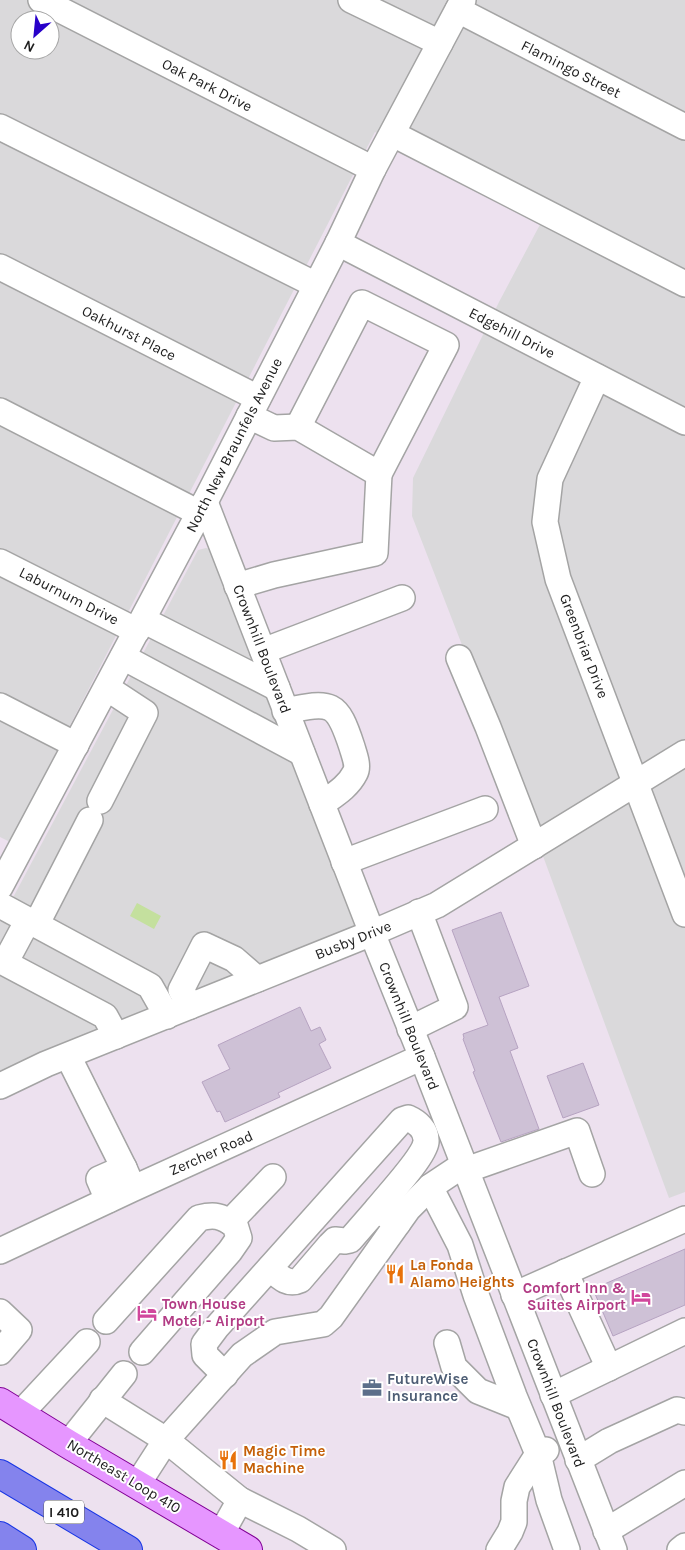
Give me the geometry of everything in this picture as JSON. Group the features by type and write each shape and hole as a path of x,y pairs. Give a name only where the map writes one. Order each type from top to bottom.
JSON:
{"highway":[{"name":"I 410","path":"0,1474 128,1550"},
{"path":"0,1536 22,1550"}],"main road":[{"name":"Northeast Loop 410","path":"10,1408 248,1550"}],"street":[{"name":"Oak Park Drive","path":"41,0 373,169"},
{"path":"351,0 440,43"},
{"name":"North New Braunfels Avenue","path":"0,887 8,852 76,745 107,688 338,243 373,169 460,5"},
{"name":"Flamingo Street","path":"460,5 685,127"},
{"path":"0,127 316,285"},
{"path":"393,134 685,284"},
{"name":"Edgehill Drive","path":"338,243 685,422"},
{"name":"Oakhurst Place","path":"0,267 253,407 274,428 298,427"},
{"path":"237,586 274,575 375,553 378,474 446,345 362,303 298,427 378,474"},
{"name":"Greenbriar Drive","path":"597,377 550,479 545,522 558,579 685,914"},
{"path":"0,411 202,508"},
{"name":"Crownhill Boulevard","path":"202,508 237,586 263,651 610,1540"},
{"name":"Laburnum Drive","path":"0,562 140,626 281,699"},
{"path":"263,651 402,598"},
{"path":"123,657 302,752"},
{"path":"458,658 488,727 534,846"},
{"path":"107,688 145,713 95,811 32,922 5,963 105,1016 116,1036"},
{"path":"281,699 330,707 339,714 345,725 355,757 356,770 349,784 322,804"},
{"path":"0,706 76,745"},
{"name":"Busby Drive","path":"0,1086 116,1036 372,933 436,905 685,753"},
{"path":"344,862 485,809"},
{"path":"0,905 150,986 167,1016"},
{"path":"410,1029 455,1007 419,912"},
{"path":"190,1006 181,990 204,945 234,959 257,979"},
{"path":"68,1056 128,1178"},
{"name":"Zercher Road","path":"2,1246 108,1200 128,1178 422,1057"},
{"path":"225,1375 205,1355 204,1344 216,1328 402,1120 408,1118 423,1129 426,1141 422,1153 350,1240 335,1240 300,1280 287,1282 270,1268"},
{"path":"138,1485 166,1440 242,1355 275,1332 323,1324 327,1321 408,1209 430,1187 464,1167 577,1131 592,1174"},
{"path":"230,1222 273,1177"},
{"path":"430,1187 460,1244 476,1296 518,1408 538,1454 549,1500 567,1550"},
{"path":"377,1209 398,1223"},
{"path":"106,1322 199,1218 212,1215 235,1225 239,1238 230,1251 142,1352"},
{"path":"514,1295 685,1219"},
{"path":"565,1272 609,1368"},
{"path":"0,1312 20,1330 0,1352"},
{"path":"553,1395 685,1332"},
{"path":"10,1408 87,1342"},
{"path":"447,1342 454,1367 478,1391 518,1408"},
{"path":"68,1444 124,1374"},
{"path":"102,1400 166,1440 240,1500 298,1529 333,1550"},
{"path":"538,1454 574,1450 609,1441 677,1410 685,1412"},
{"path":"499,1550 514,1522 514,1501 517,1487 538,1454"},
{"path":"610,1540 685,1483"},
{"path":"221,1534 240,1500"},
{"path":"680,1550 685,1546"}],"shaded area":[{"path":"0,0 685,0 685,1192 669,1198 526,810 412,516 413,478 499,302 544,217 375,132 10,842 0,837"},
{"path":"206,548 215,550 356,923 349,932 0,1080 0,922 198,550"},
{"path":"137,903 161,916 154,929 130,916"}],"building":[{"path":"501,912 529,986 499,997 518,1048 510,1051 539,1129 501,1142 473,1072 475,1071 463,1039 463,1034 488,1025 452,930"},
{"path":"300,1007 311,1031 320,1027 326,1040 319,1044 331,1068 278,1093 280,1097 225,1122 220,1111 217,1112 202,1082 230,1069 218,1045"},
{"path":"583,1063 599,1105 563,1118 547,1076"},
{"name":"Comfort Inn & Suites Airport","path":"685,1249 685,1305 613,1336 593,1289"}],"place":[{"name":"La Fonda Alamo Heights","path":"395,1274"},
{"name":"Comfort Inn & Suites Airport","path":"641,1297"},
{"name":"Town House Motel - Airport","path":"147,1313"},
{"name":"FutureWise Insurance","path":"372,1388"},
{"name":"Magic Time Machine","path":"228,1460"}]}
